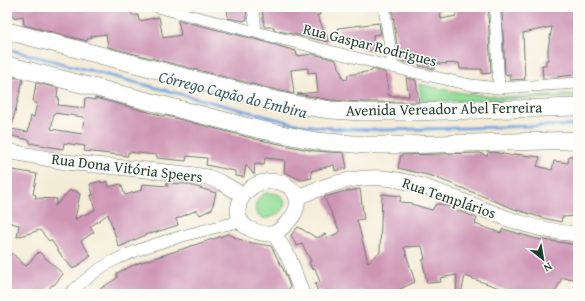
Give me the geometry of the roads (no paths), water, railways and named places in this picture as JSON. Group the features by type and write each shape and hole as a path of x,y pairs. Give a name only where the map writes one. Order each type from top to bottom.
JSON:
{"main road":[{"name":"Avenida Vereador Abel Ferreira","path":"7,31 266,98 330,110 362,112 411,112 578,107"},
{"path":"7,65 257,129 316,141 366,145 415,145 578,140"}],"street":[{"name":"Rua Gaspar Rodrigues","path":"157,7 393,67 471,85 499,88 578,84"},
{"path":"253,7 256,31"},
{"path":"384,7 393,67"},
{"path":"495,14 499,88"},
{"name":"Rua Dona Vitória Speers","path":"7,151 65,162 208,177 243,195"},
{"name":"Rua Templários","path":"297,197 343,181 366,178 401,180 421,185 523,224 544,230 578,234"},
{"path":"276,181 285,184 292,189 297,197 298,204 296,211 290,220 274,233 266,234 256,232 247,228 240,221 238,209 239,202 243,195 251,187 261,182 276,181"},
{"path":"69,294 84,280 113,261 150,246 240,221"},
{"path":"274,233 289,258 302,294"}],"waterway":[{"name":"Córrego Capão do Embira","path":"7,49 300,125 343,129 384,130 578,125"}]}
